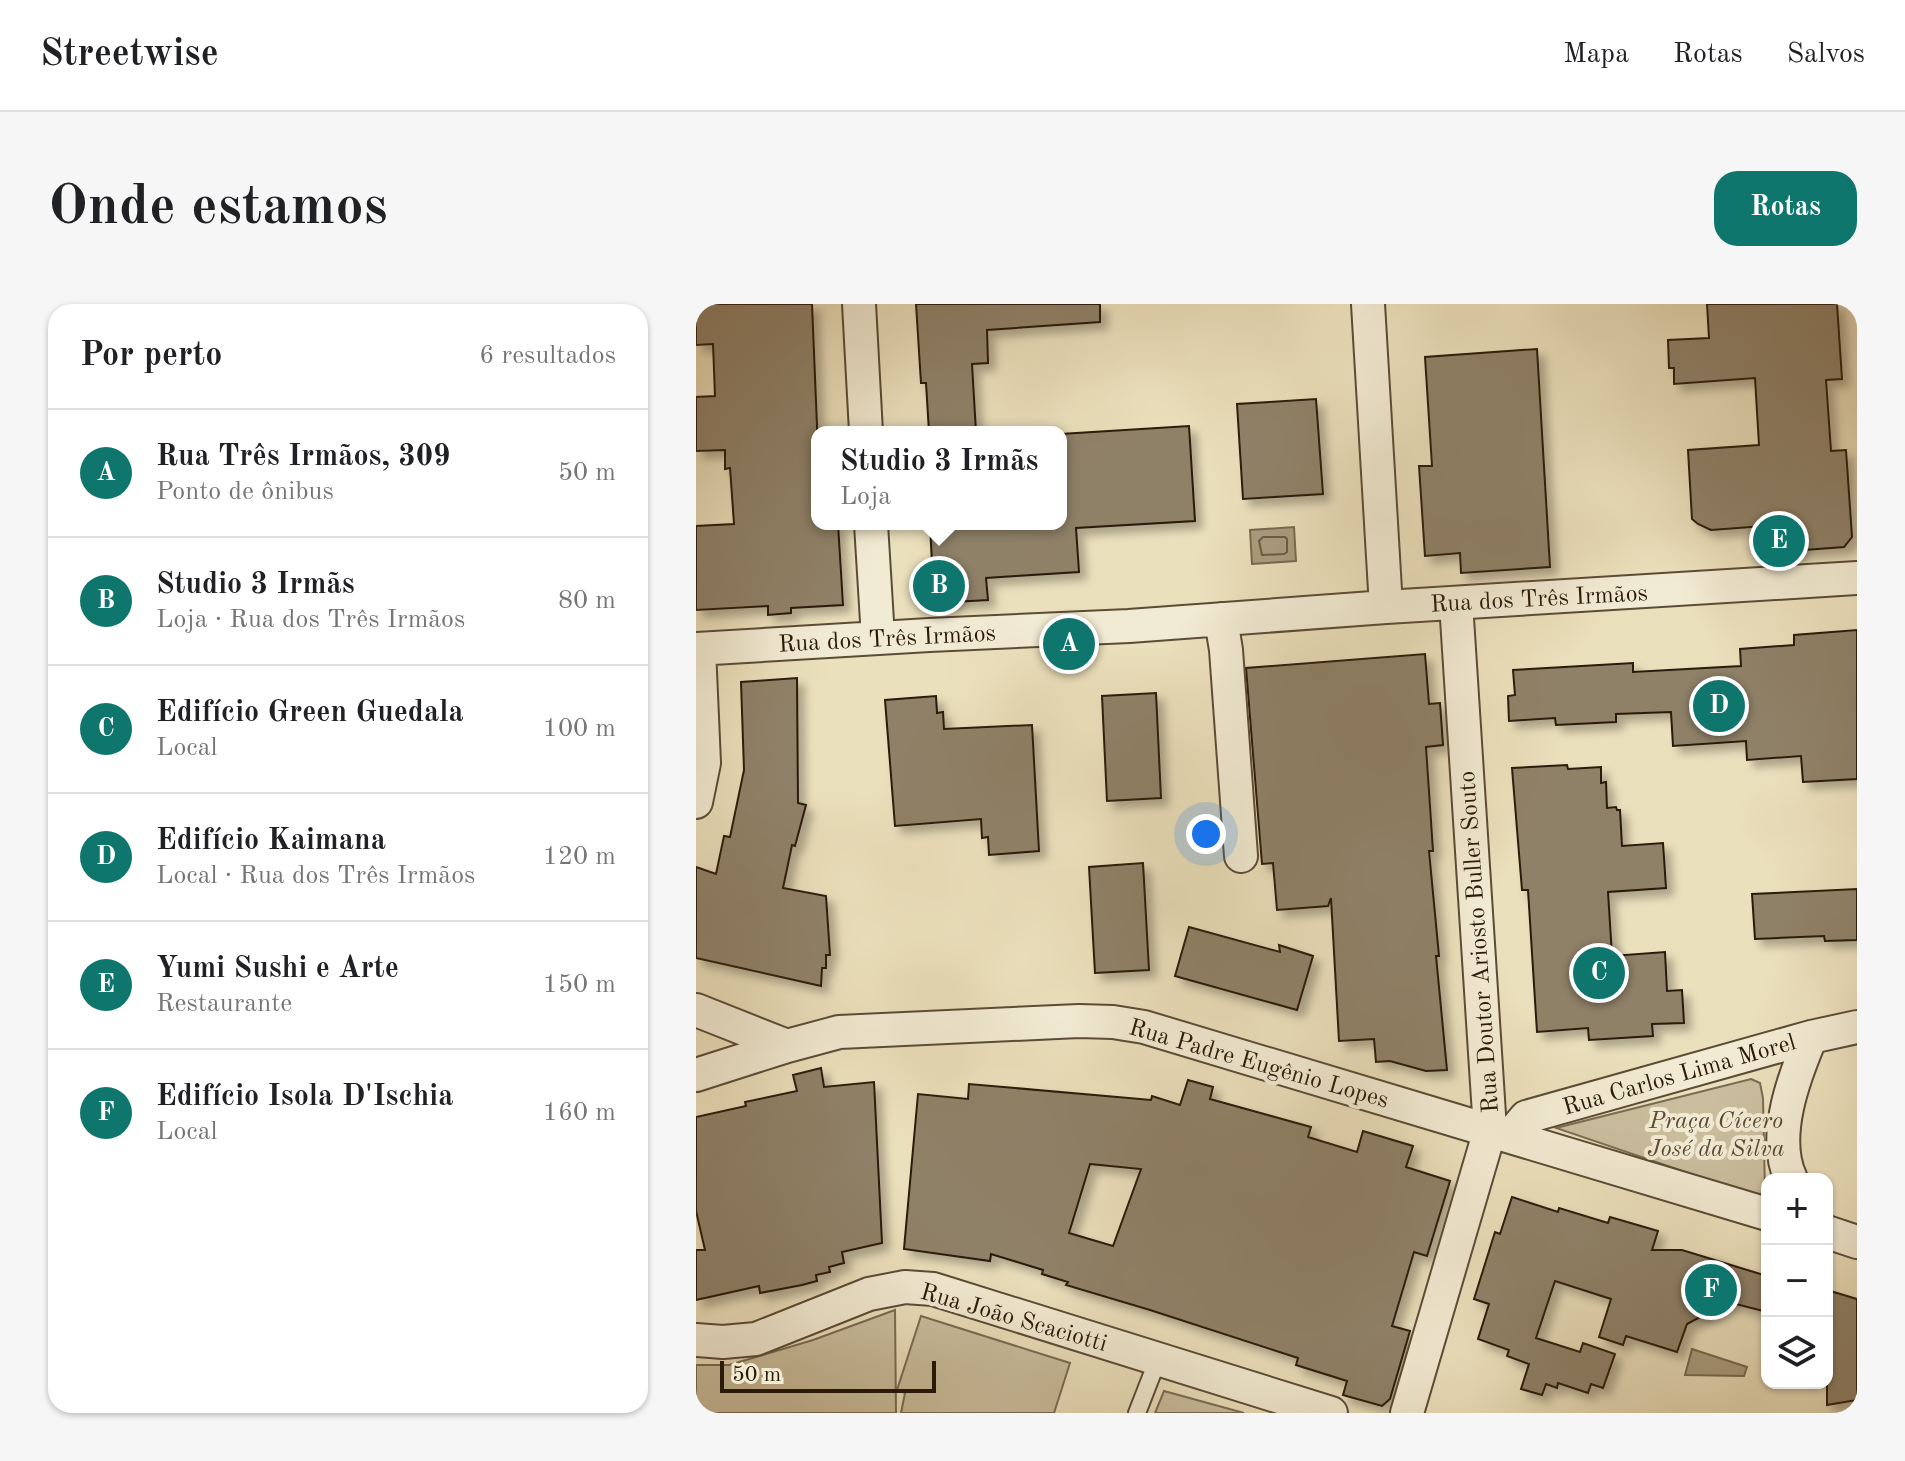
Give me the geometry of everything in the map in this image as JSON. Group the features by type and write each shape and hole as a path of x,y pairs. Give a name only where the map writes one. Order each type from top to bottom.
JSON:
{"street":[{"path":"859,304 866,426"},
{"path":"1368,304 1386,607"},
{"path":"871,530 878,638"},
{"name":"Rua dos Três Irmãos","path":"698,649 1129,626 1857,578"},
{"name":"Rua Doutor Ariosto Buller Souto","path":"1407,1413 1500,1133 1456,603"},
{"path":"1221,619 1241,856"},
{"path":"696,802 704,763 698,649"},
{"path":"696,1010 787,1046"},
{"name":"Rua Padre Eugênio Lopes","path":"696,1075 839,1032 1113,1022 1144,1027 1761,1212"},
{"name":"Rua Carlos Lima Morel","path":"1500,1133 1526,1117 1811,1037 1857,1027"},
{"path":"1790,1173 1784,1149 1785,1119 1790,1091 1811,1037"},
{"path":"1760,1051 1775,1077 1776,1173"},
{"path":"1833,1234 1857,1242"},
{"name":"Rua João Scaciotti","path":"696,1340 723,1342 756,1339 869,1294 905,1287 933,1289 1331,1413"}],"lane":[{"path":"1137,1413 1158,1359"}],"green space":[{"name":"Praça Cícero José da Silva","path":"1751,1079 1760,1083 1763,1098 1765,1173 1761,1173 1761,1194 1756,1196 1556,1128"},
{"path":"895,1310 896,1413 696,1413 696,1365 729,1365 813,1340"},
{"path":"921,1316 1070,1363 1054,1413 901,1413 905,1393 897,1390"},
{"path":"1164,1391 1244,1413 1155,1413"}],"water":[{"path":"1294,527 1296,561 1252,564 1250,530"},
{"path":"1692,1349 1747,1367 1744,1376 1685,1375"}],"building":[{"path":"696,304 812,304 817,426 811,426 811,530 838,530 843,605 791,608 791,613 768,615 768,606 696,610 696,526 734,524 730,468 725,469 725,450 696,451 696,397 715,396 713,344 696,345"},
{"path":"916,304 1100,304 1100,322 987,330 988,363 972,364 976,426 929,426 926,383 921,383"},
{"path":"1707,304 1837,304 1842,379 1826,380 1831,451 1846,450 1852,537 1844,547 1765,553 1764,526 1711,530 1692,519 1688,450 1759,445 1755,378 1674,384 1674,368 1669,368 1668,340 1709,338"},
{"path":"1537,349 1550,567 1461,573 1460,553 1425,556 1419,466 1432,466 1425,357"},
{"path":"1316,399 1323,494 1243,499 1237,404"},
{"path":"1189,426 1195,521 1076,528 1079,572 986,578 988,600 934,603 930,530 1067,530 1067,434"},
{"path":"1857,630 1857,779 1803,782 1801,756 1747,760 1746,741 1673,746 1671,712 1616,714 1616,722 1556,725 1555,718 1509,721 1508,696 1515,695 1513,670 1633,663 1633,672 1741,666 1740,649 1794,645 1794,635"},
{"path":"1425,654 1429,704 1440,703 1443,745 1426,747 1433,851 1429,851 1447,1070 1426,1071 1390,1061 1376,1062 1374,1039 1339,1041 1331,898 1328,906 1277,910 1273,863 1262,864 1246,668"},
{"path":"797,678 798,803 806,805 795,846 792,845 783,888 826,896 830,955 826,955 826,968 822,968 821,986 696,958 696,867 716,874 724,836 730,837 744,770 741,682"},
{"path":"1156,693 1161,798 1107,801 1102,696"},
{"path":"936,696 937,713 943,712 944,729 1032,725 1039,851 989,855 988,837 982,838 981,819 895,826 885,700"},
{"path":"1567,765 1568,769 1601,767 1601,783 1606,782 1607,808 1620,810 1622,846 1663,843 1666,888 1608,892 1612,956 1665,952 1667,991 1682,990 1684,1023 1652,1024 1653,1036 1589,1040 1588,1028 1537,1032 1528,890 1522,890 1512,768"},
{"path":"1143,863 1149,970 1095,973 1089,867"},
{"path":"1857,889 1857,940 1825,941 1824,936 1755,939 1752,894"},
{"path":"1189,927 1280,952 1279,945 1313,956 1297,1010 1175,976"},
{"path":"821,1068 824,1087 874,1082 882,1243 842,1252 844,1263 829,1267 830,1272 816,1275 817,1281 760,1293 759,1286 696,1300 696,1250 705,1250 696,1211 696,1117 797,1091 793,1075"},
{"path":"1188,1080 1213,1087 1210,1099 1311,1127 1308,1137 1357,1152 1363,1131 1413,1146 1406,1167 1450,1181 1427,1256 1414,1252 1392,1326 1410,1331 1390,1399 1382,1406 1343,1395 1347,1381 1296,1365 1298,1358 1066,1285 1068,1282 1042,1274 1043,1270 991,1254 990,1261 904,1249 918,1094 968,1099 969,1084 1151,1100 1152,1096 1180,1105","holes":["1090,1164 1141,1169 1113,1246 1069,1233"]},
{"path":"1512,1197 1558,1212 1559,1208 1608,1223 1610,1217 1658,1231 1652,1250 1682,1250 1761,1274 1761,1310 1728,1302 1687,1324 1677,1352 1626,1336 1623,1345 1599,1337 1611,1299 1555,1281 1536,1338 1580,1352 1583,1343 1615,1354 1603,1388 1591,1384 1588,1393 1558,1383 1557,1388 1546,1384 1542,1395 1521,1389 1529,1364 1507,1356 1509,1350 1478,1339 1489,1304 1474,1299 1495,1232 1500,1234"},
{"path":"1833,1292 1857,1299 1857,1400 1827,1405 1827,1389 1833,1389"}],"place":[{"name":"Yumi Sushi e Arte","path":"1779,541"},
{"name":"Studio 3 Irmãs","path":"939,586"},
{"name":"Rua Três Irmãos, 309","path":"1069,644"},
{"name":"Edifício Kaimana","path":"1719,706"},
{"name":"Edifício Green Guedala","path":"1599,973"},
{"name":"Edifício Isola D'Ischia","path":"1711,1290"}]}
